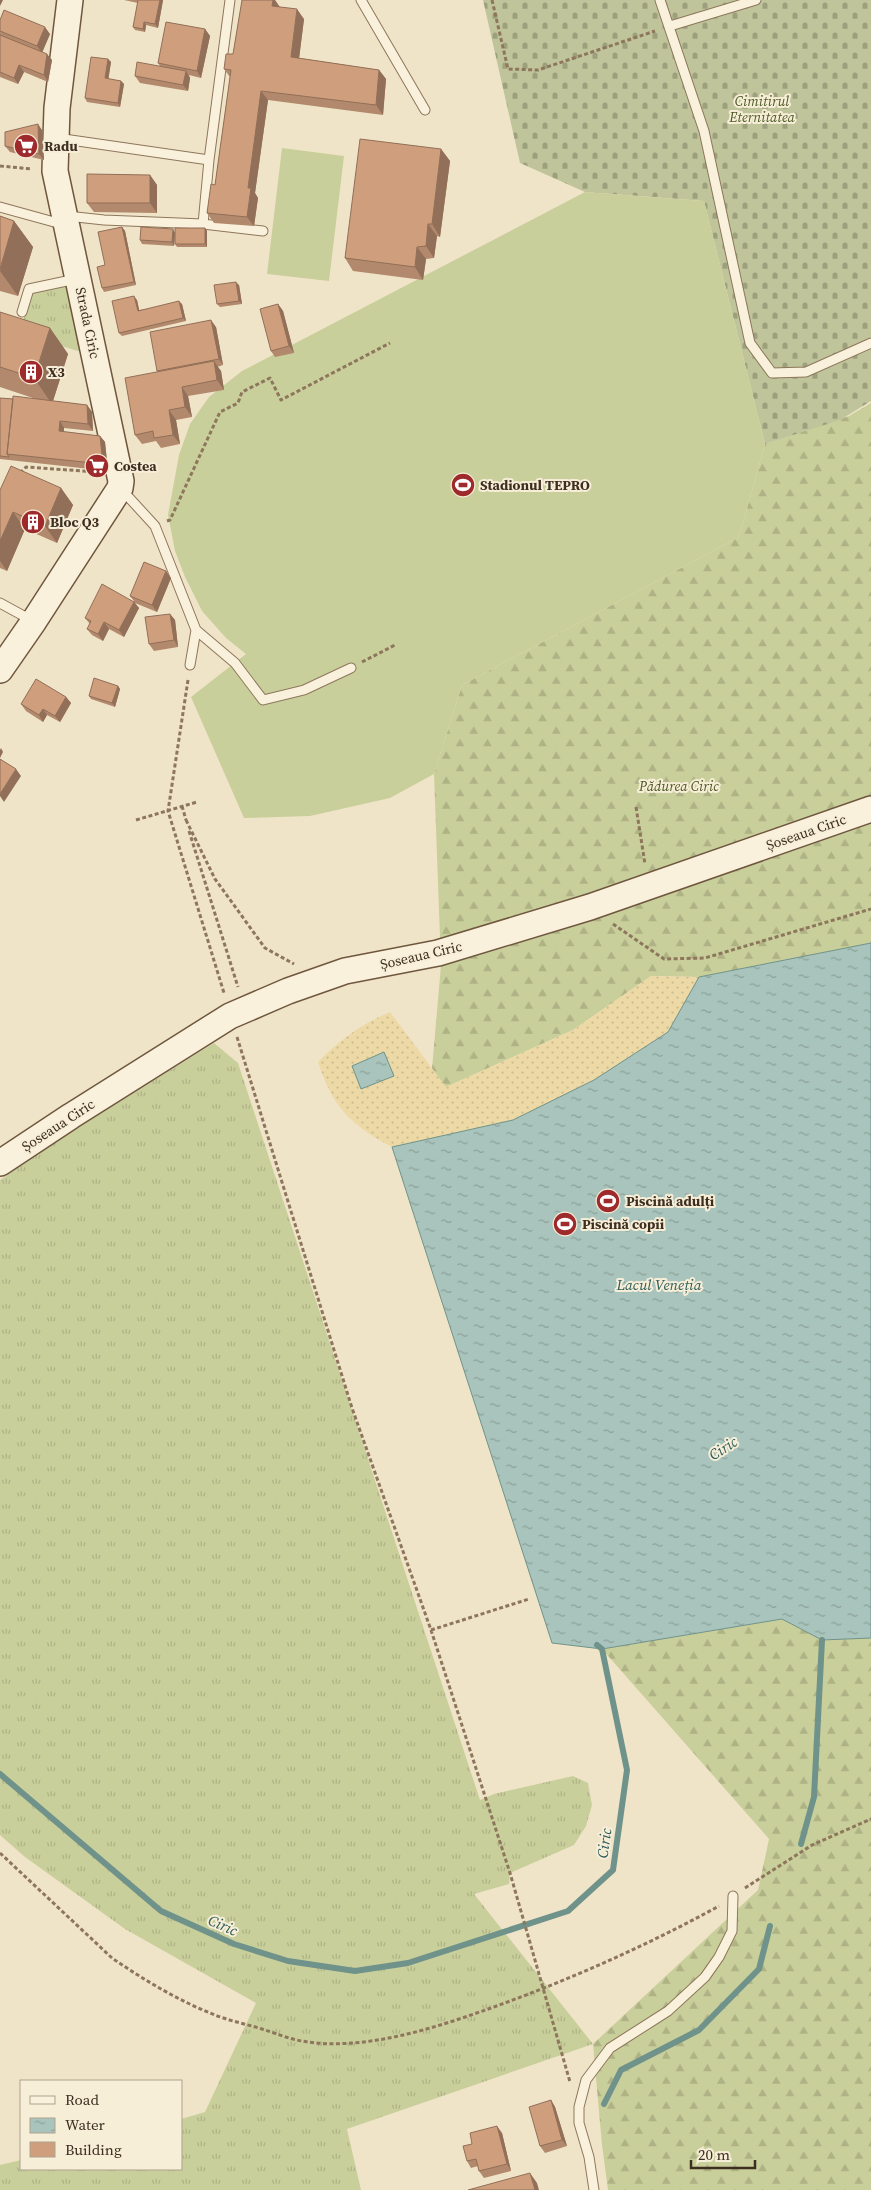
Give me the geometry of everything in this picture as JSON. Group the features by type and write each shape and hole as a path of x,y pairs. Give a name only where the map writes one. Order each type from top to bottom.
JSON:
{"street":[{"name":"Strada Ciric","path":"70,0 55,138 56,172 120,480"},
{"path":"0,670 34,622 120,480"},
{"name":"Șoseaua Ciric","path":"0,1163 129,1079 245,1009 288,991 345,971 438,953 590,907 871,809"}],"lane":[{"path":"204,224 209,160 230,0"},
{"path":"361,0 426,110"},
{"path":"660,0 704,131 750,343 772,373 806,372 871,343"},
{"path":"670,26 756,0"},
{"path":"55,138 209,160"},
{"path":"0,207 65,221 104,220 204,224 263,231"},
{"path":"22,312 29,289 78,279"},
{"path":"120,480 155,526 196,630 235,663 263,700 304,690 351,668"},
{"path":"0,602 34,622"},
{"path":"190,665 196,630"},
{"path":"594,2190 589,2157 579,2124 579,2108 586,2080 610,2048 668,2011 705,1977 719,1958 732,1931 733,1896"}],"path":[{"path":"492,0 508,69 538,70 670,26"},
{"path":"0,166 56,172"},
{"path":"155,526 170,520 220,412 238,403 242,392 270,378 281,400 390,343"},
{"path":"15,478 26,468 120,480"},
{"path":"351,668 395,645"},
{"path":"190,665 168,811 222,987"},
{"path":"136,820 197,802"},
{"path":"182,806 245,1009"},
{"path":"636,807 649,887"},
{"path":"186,820 215,879 265,948 325,978"},
{"path":"590,907 664,959 705,958 871,910"},
{"path":"236,1032 352,1408 431,1630 510,1873 572,2087"},
{"path":"431,1630 529,1599"},
{"path":"0,1853 112,1958 166,1992 215,2015 302,2041 337,2043 373,2040 439,2026 544,1989 698,1917 812,1845 871,1819"}],"green space":[{"name":"Cimitirul Eternitatea","path":"483,0 871,0 871,401 840,420 765,444 704,201 585,192 520,163"},
{"path":"282,148 344,156 329,281 267,274"},
{"name":"Stadionul TEPRO","path":"585,192 704,201 765,444 739,537 462,685 434,774 390,798 310,816 244,818 191,697 246,654 226,638 202,611 185,577 175,551 168,515 179,455 190,424 209,397 242,371"},
{"path":"75,283 91,355 19,333 32,291"},
{"name":"Pădurea Ciric","path":"871,403 871,943 699,977 651,976 573,1030 446,1087 432,1069 441,965 434,774 462,685 739,537 765,444 849,416"},
{"path":"214,1043 238,1063 480,1800 494,1794 573,1776 588,1783 592,1805 586,1826 574,1845 510,1873 509,1884 474,1894 593,2044 347,2129 361,2190 0,2190 0,2165 20,2160 20,2170 182,2170 182,2119 205,2112 256,2003 125,1929 25,1857 0,1835 0,1180 80,1126"},
{"path":"782,1619 822,1640 871,1638 871,2190 608,2190 593,2044 758,1890 769,1839 602,1649"}],"sand":[{"path":"651,976 699,977 668,1032 594,1080 513,1120 392,1147 365,1131 345,1114 330,1092 318,1062 351,1033 390,1012 446,1087 573,1030"}],"water":[{"name":"Lacul Veneția","path":"871,943 871,1638 822,1640 782,1619 602,1649 552,1643 392,1147 513,1120 594,1080 668,1032 699,977"},
{"path":"384,1052 394,1076 361,1089 352,1066"}],"building":[{"path":"138,0 160,0 155,24 144,22 143,29 133,27"},
{"path":"242,0 273,0 272,6 297,9 291,57 379,70 376,105 261,91 248,188 251,188 247,217 207,213 211,184 215,185 231,70 224,69 226,54 233,54"},
{"path":"4,10 45,27 37,46 0,31 0,20"},
{"path":"166,22 205,29 197,71 158,63"},
{"path":"0,35 47,54 44,75 19,65 14,78 0,72"},
{"path":"91,57 108,59 105,78 121,81 118,103 85,98"},
{"path":"137,62 186,71 183,85 135,76"},
{"name":"Radu","path":"38,124 39,154 5,146 5,132"},
{"path":"360,139 441,149 432,224 428,224 426,246 417,247 415,267 345,258"},
{"path":"87,174 150,175 150,203 87,203"},
{"path":"0,216 14,221 0,269"},
{"path":"122,227 134,282 102,288 97,267 105,265 98,232"},
{"path":"141,227 173,229 172,242 140,240"},
{"path":"175,228 205,228 205,244 175,244"},
{"path":"236,282 239,301 217,304 214,285"},
{"path":"134,296 138,311 179,301 183,318 119,333 112,301"},
{"path":"278,304 289,346 271,351 260,309"},
{"path":"0,312 50,328 34,378 0,367"},
{"path":"211,320 219,359 157,371 150,332"},
{"path":"214,361 217,380 182,387 185,407 169,410 173,435 154,438 153,431 135,435 125,378"},
{"path":"13,396 87,405 88,424 60,421 59,431 100,436 103,464 7,454"},
{"path":"0,398 13,399 7,454 9,457 0,456"},
{"path":"11,466 61,488 45,526 13,512 0,541 0,490"},
{"path":"144,562 166,571 152,605 130,596"},
{"path":"102,584 134,602 119,630 104,622 98,634 87,629 91,621 85,618"},
{"path":"170,614 174,640 149,644 145,617"},
{"path":"94,678 118,686 112,703 89,696"},
{"path":"36,679 66,697 55,716 43,709 39,715 21,704"},
{"path":"0,759 16,769 0,794"},
{"path":"551,2100 562,2140 540,2146 529,2107"},
{"path":"497,2126 507,2164 479,2171 476,2159 467,2161 463,2146 472,2144 470,2133"},
{"path":"530,2173 535,2190 468,2190"}],"waterway":[{"path":"801,1844 814,1797 822,1640"},
{"name":"Ciric","path":"0,1774 161,1911 234,1944 288,1961 355,1971 408,1963 568,1911 613,1870 627,1770 602,1649 597,1645"},
{"path":"604,2104 621,2070 699,2030 759,1969 770,1926"}],"place":[{"name":"Radu","path":"26,146"},
{"name":"X3","path":"31,372"},
{"name":"Costea","path":"97,466"},
{"name":"Stadionul TEPRO","path":"463,485"},
{"name":"Bloc Q3","path":"33,522"},
{"name":"Piscină adulți","path":"608,1201"},
{"name":"Piscină copii","path":"565,1224"}]}
